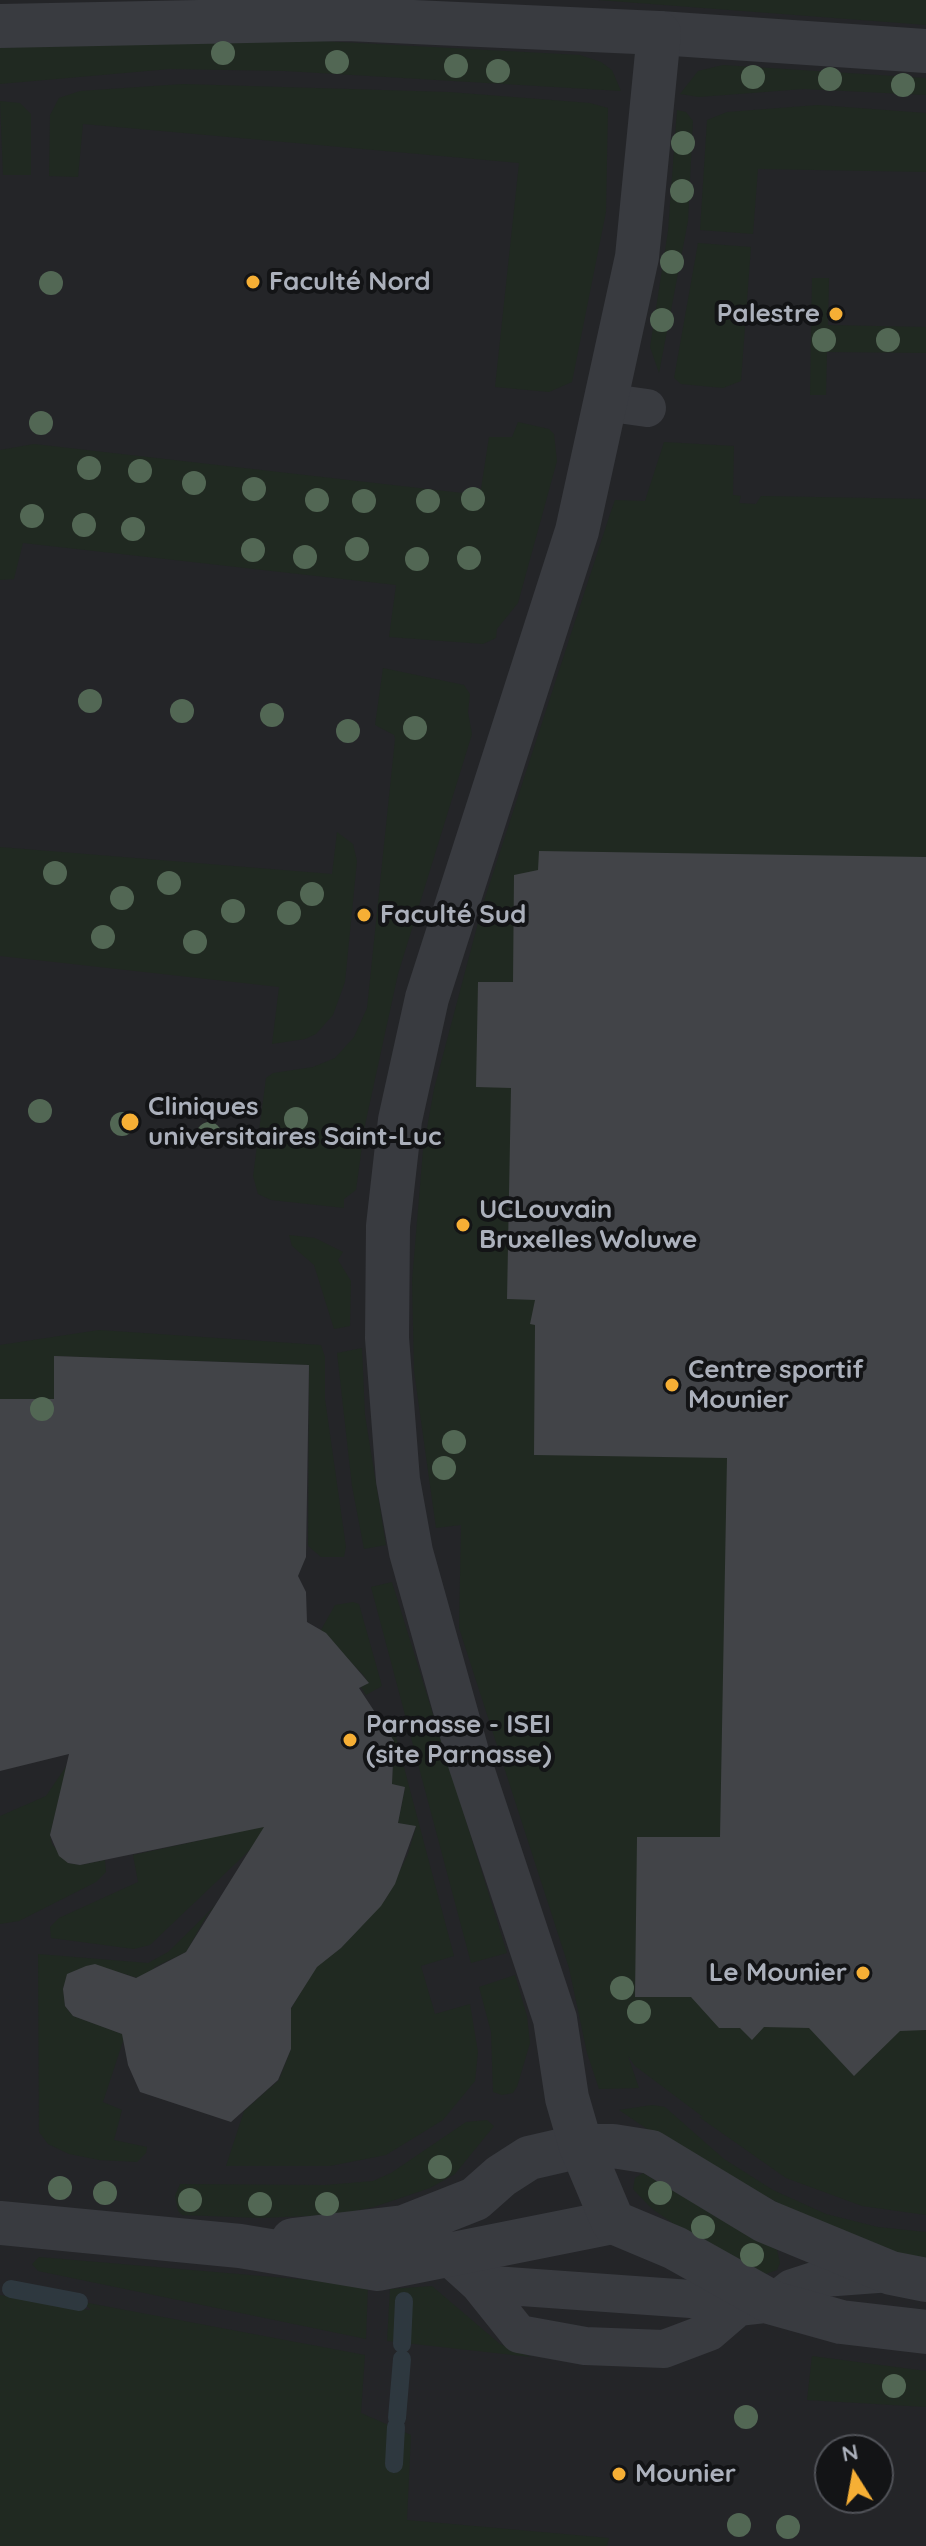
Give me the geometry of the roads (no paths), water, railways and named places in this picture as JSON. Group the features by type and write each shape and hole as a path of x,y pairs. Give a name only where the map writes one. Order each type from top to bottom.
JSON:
{"street":[{"path":"0,26 44,22 347,19 659,33 926,51"},
{"path":"613,2222 581,2146 567,2098 555,2019 470,1763 411,1552 398,1480 387,1338 388,1226 400,1120 427,998 577,531 637,257 659,33"},
{"path":"240,2246 404,2227 475,2199 501,2176 529,2158 581,2146 613,2146 651,2152 765,2221 908,2277"},
{"path":"0,2223 240,2246 378,2269 613,2222 675,2248 755,2305 841,2322 926,2332"}],"lane":[{"path":"604,402 647,408"},
{"path":"447,2255 479,2284 519,2334 585,2346 664,2349 709,2332 792,2288 823,2278 908,2277"},
{"path":"479,2284 755,2305"}],"waterway":[{"path":"11,2289 79,2302"},
{"path":"402,2344 404,2301"},
{"path":"397,2418 402,2359"},
{"path":"394,2464 396,2427"}],"place":[{"name":"Faculté Nord","path":"253,282"},
{"name":"Palestre","path":"836,314"},
{"name":"Faculté Sud","path":"364,915"},
{"name":"Cliniques universitaires Saint-Luc","path":"130,1122"},
{"name":"UCLouvain Bruxelles Woluwe","path":"463,1225"},
{"name":"Centre sportif Mounier","path":"672,1385"},
{"name":"Parnasse - ISEI (site Parnasse)","path":"350,1740"},
{"name":"Le Mounier","path":"863,1973"},
{"name":"Mounier","path":"619,2474"}]}
